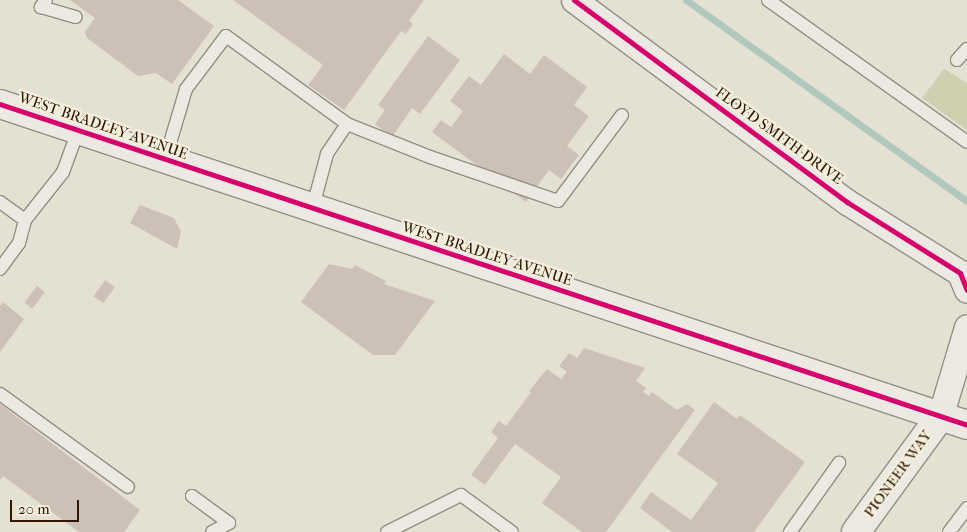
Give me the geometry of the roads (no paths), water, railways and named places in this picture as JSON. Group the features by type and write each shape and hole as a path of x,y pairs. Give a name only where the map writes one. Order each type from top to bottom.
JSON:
{"main road":[{"name":"WEST BRADLEY AVENUE","path":"0,104 312,210 967,426"},
{"name":"PIONEER WAY","path":"856,532 940,417"}],"street":[{"name":"FLOYD SMITH DRIVE","path":"574,0 847,202 960,273 967,290"},
{"path":"940,417 967,327"}],"lane":[{"path":"46,0 41,7 76,17"},
{"path":"768,0 967,142"},
{"path":"165,160 186,88 226,36 347,124 430,157 558,201 622,115"},
{"path":"957,60 967,49"},
{"path":"312,210 327,154 347,124"},
{"path":"0,269 19,243 25,220 63,172 78,131"},
{"path":"0,202 25,220"},
{"path":"0,394 128,487"},
{"path":"790,532 839,463"},
{"path":"387,532 461,495 512,532"},
{"path":"192,496 229,522 212,532"},
{"path":"949,532 967,508"}],"waterway":[{"path":"686,0 967,201"}]}
